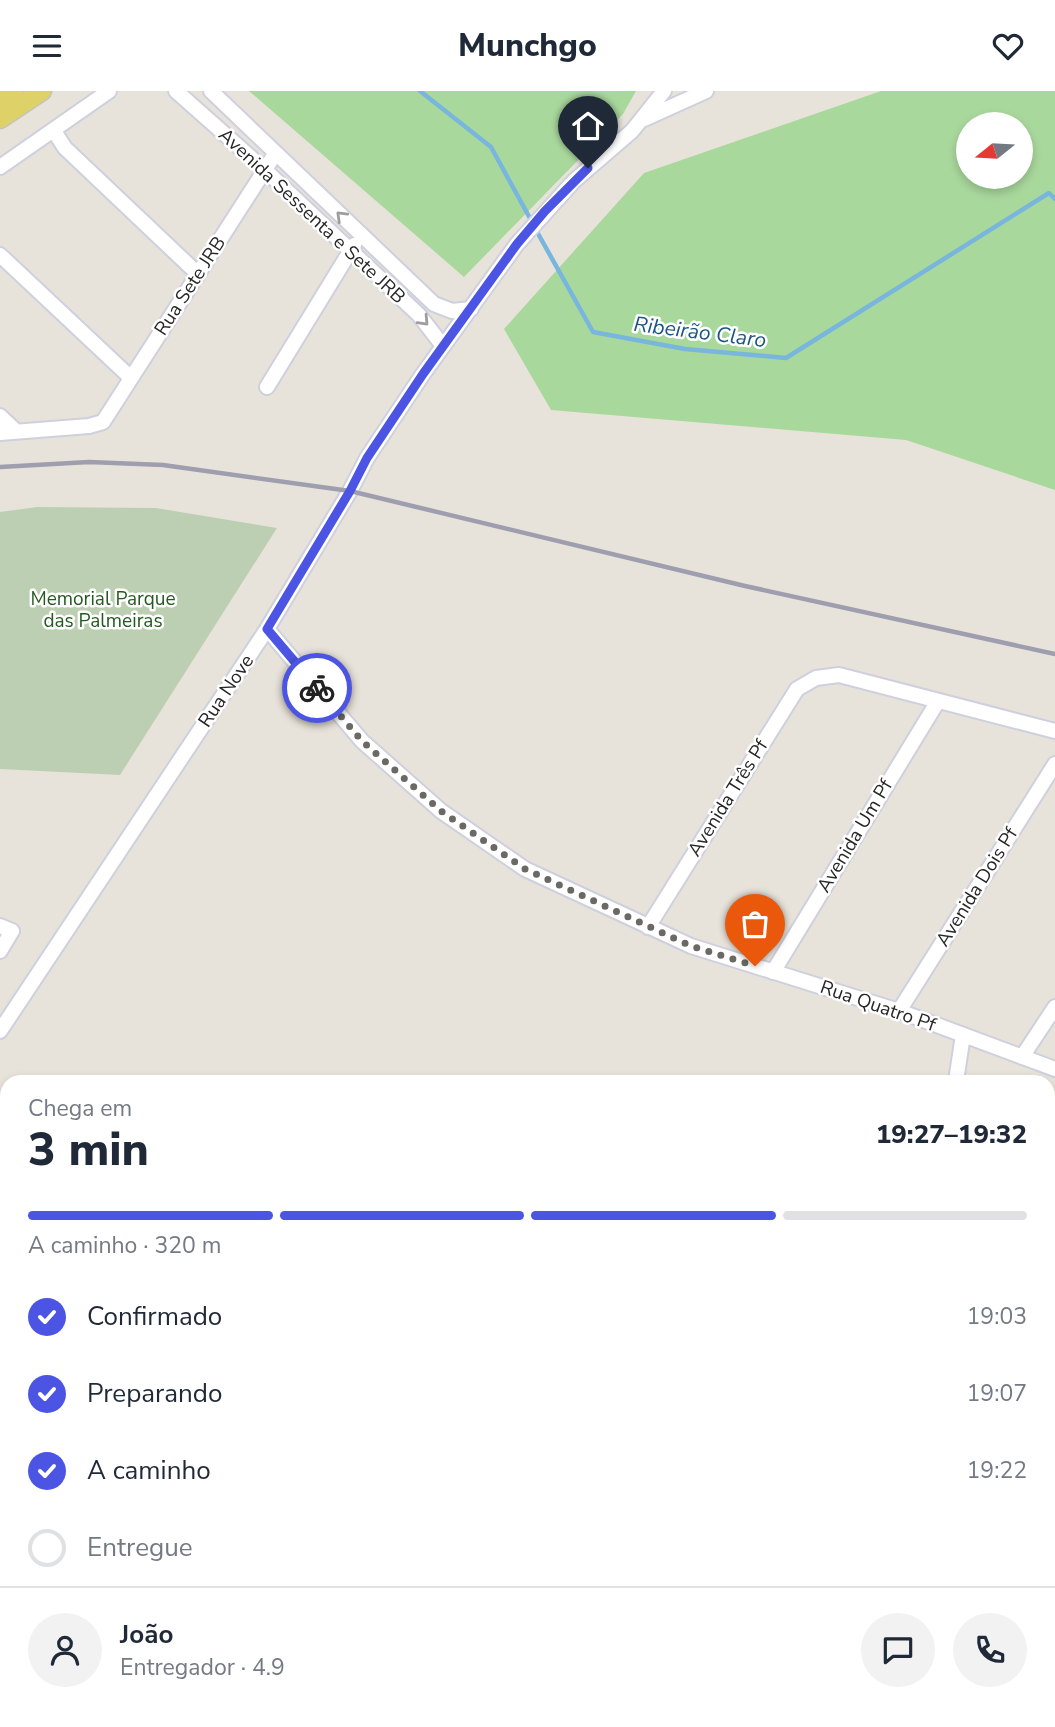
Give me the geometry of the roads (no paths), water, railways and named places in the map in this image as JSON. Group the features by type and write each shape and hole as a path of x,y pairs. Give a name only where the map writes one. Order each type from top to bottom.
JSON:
{"main road":[{"path":"0,101 14,91"},
{"path":"0,119 42,91"}],"street":[{"path":"0,167 109,91"},
{"name":"Avenida Sessenta e Sete JRB","path":"176,91 265,170 419,315 443,346"},
{"path":"211,91 434,304 452,311 471,309"},
{"path":"641,121 664,91"},
{"path":"641,121 706,91"},
{"name":"Rua Nove","path":"0,1031 267,629 367,458 443,346 517,244 545,211 641,121"},
{"path":"54,131 65,148 198,274"},
{"name":"Rua Sete JRB","path":"16,431 89,426 99,424 106,418 275,154"},
{"path":"267,387 361,235"},
{"path":"0,255 131,378"},
{"path":"0,416 16,431"},
{"path":"0,433 16,431"},
{"name":"Rua Quatro Pf","path":"267,629 362,741 441,811 525,869 691,946 898,1011 1055,1069"},
{"name":"Avenida Três Pf","path":"648,926 797,689 816,678 839,675 938,701"},
{"path":"938,701 1055,731"},
{"name":"Avenida Um Pf","path":"773,972 938,701"},
{"name":"Avenida Dois Pf","path":"898,1011 1055,764"},
{"path":"0,951 6,929"},
{"path":"1022,1058 1055,1007"},
{"path":"957,1075 963,1035"}],"waterway":[{"name":"Ribeirão Claro","path":"420,91 491,147 532,222"},
{"name":"Ribeirão Claro","path":"536,230 593,332 685,349 786,358 1049,193 1055,199"}],"railway":[{"path":"0,467 89,462 163,465 350,491 745,586 1055,654"}],"park label":[{"name":"Memorial Parque das Palmeiras","path":"103,610"}]}
